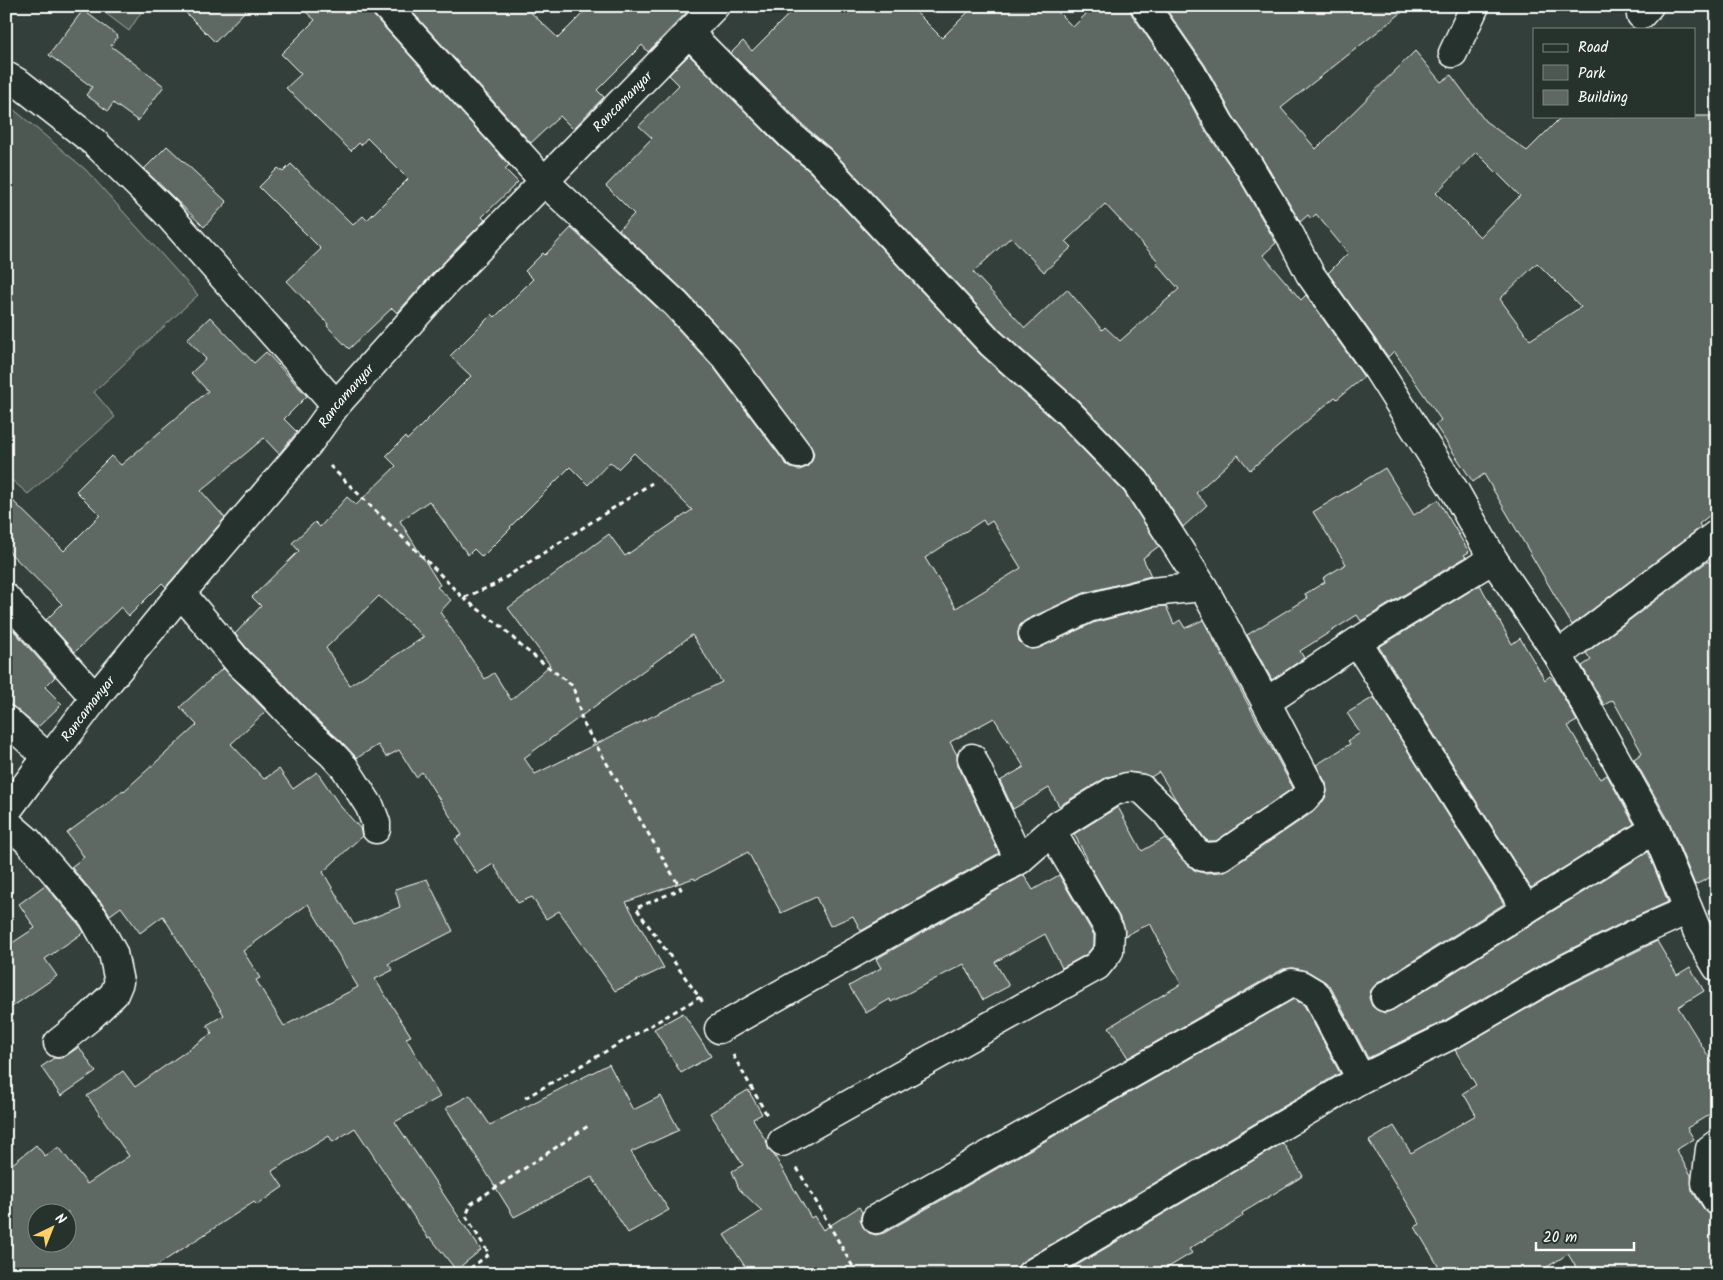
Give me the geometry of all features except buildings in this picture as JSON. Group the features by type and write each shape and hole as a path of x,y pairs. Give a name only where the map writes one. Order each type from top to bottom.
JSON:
{"street":[{"path":"386,6 545,182 689,317 726,358 798,454"},
{"name":"Rancamanyar","path":"6,812 47,757 56,750 95,698 181,593 308,444 336,405 445,283 715,6"},
{"path":"1145,6 1192,74 1220,124 1249,166 1290,235 1310,274 1378,370 1456,493 1493,558 1558,655 1655,829 1688,910 1709,936 1717,967"},
{"path":"1453,53 1476,6"},
{"path":"689,33 792,137 820,160 991,343 1067,411 1136,482 1203,587 1312,790 1304,798 1221,856 1203,857 1194,850 1166,812 1142,789 1127,787 1112,792 1067,820 1020,860 719,1029"},
{"path":"6,76 20,84 94,142 165,211 336,405"},
{"path":"1558,655 1717,534"},
{"path":"1266,702 1357,642 1493,558"},
{"path":"1033,634 1088,608 1151,592 1203,587"},
{"path":"181,593 240,664 261,682 306,731 345,768 370,807 376,823 376,829"},
{"path":"6,598 95,698"},
{"path":"1357,642 1526,908"},
{"path":"6,720 47,757"},
{"path":"972,758 1020,860"},
{"path":"6,822 28,841 93,917 113,953 119,982 114,994 89,1018 58,1043"},
{"path":"1384,997 1655,829"},
{"path":"782,1142 1097,966 1109,951 1110,931 1052,832"},
{"path":"1031,1274 1361,1079 1451,1035 1554,975 1688,910"},
{"path":"876,1219 1291,983 1301,985 1316,994 1361,1079"},
{"path":"1717,1144 1710,1149 1706,1183 1717,1202"}],"path":[{"path":"308,444 463,598 501,626 521,646 574,686 583,723 681,889 636,908 700,997 525,1098"},
{"path":"463,598 494,586 652,483"},
{"path":"463,1274 489,1254 466,1216 471,1204 588,1126"}],"green space":[{"path":"96,6 145,6 129,31"},
{"path":"6,103 86,170 198,295 94,392 115,417 28,494 6,475"}]}
